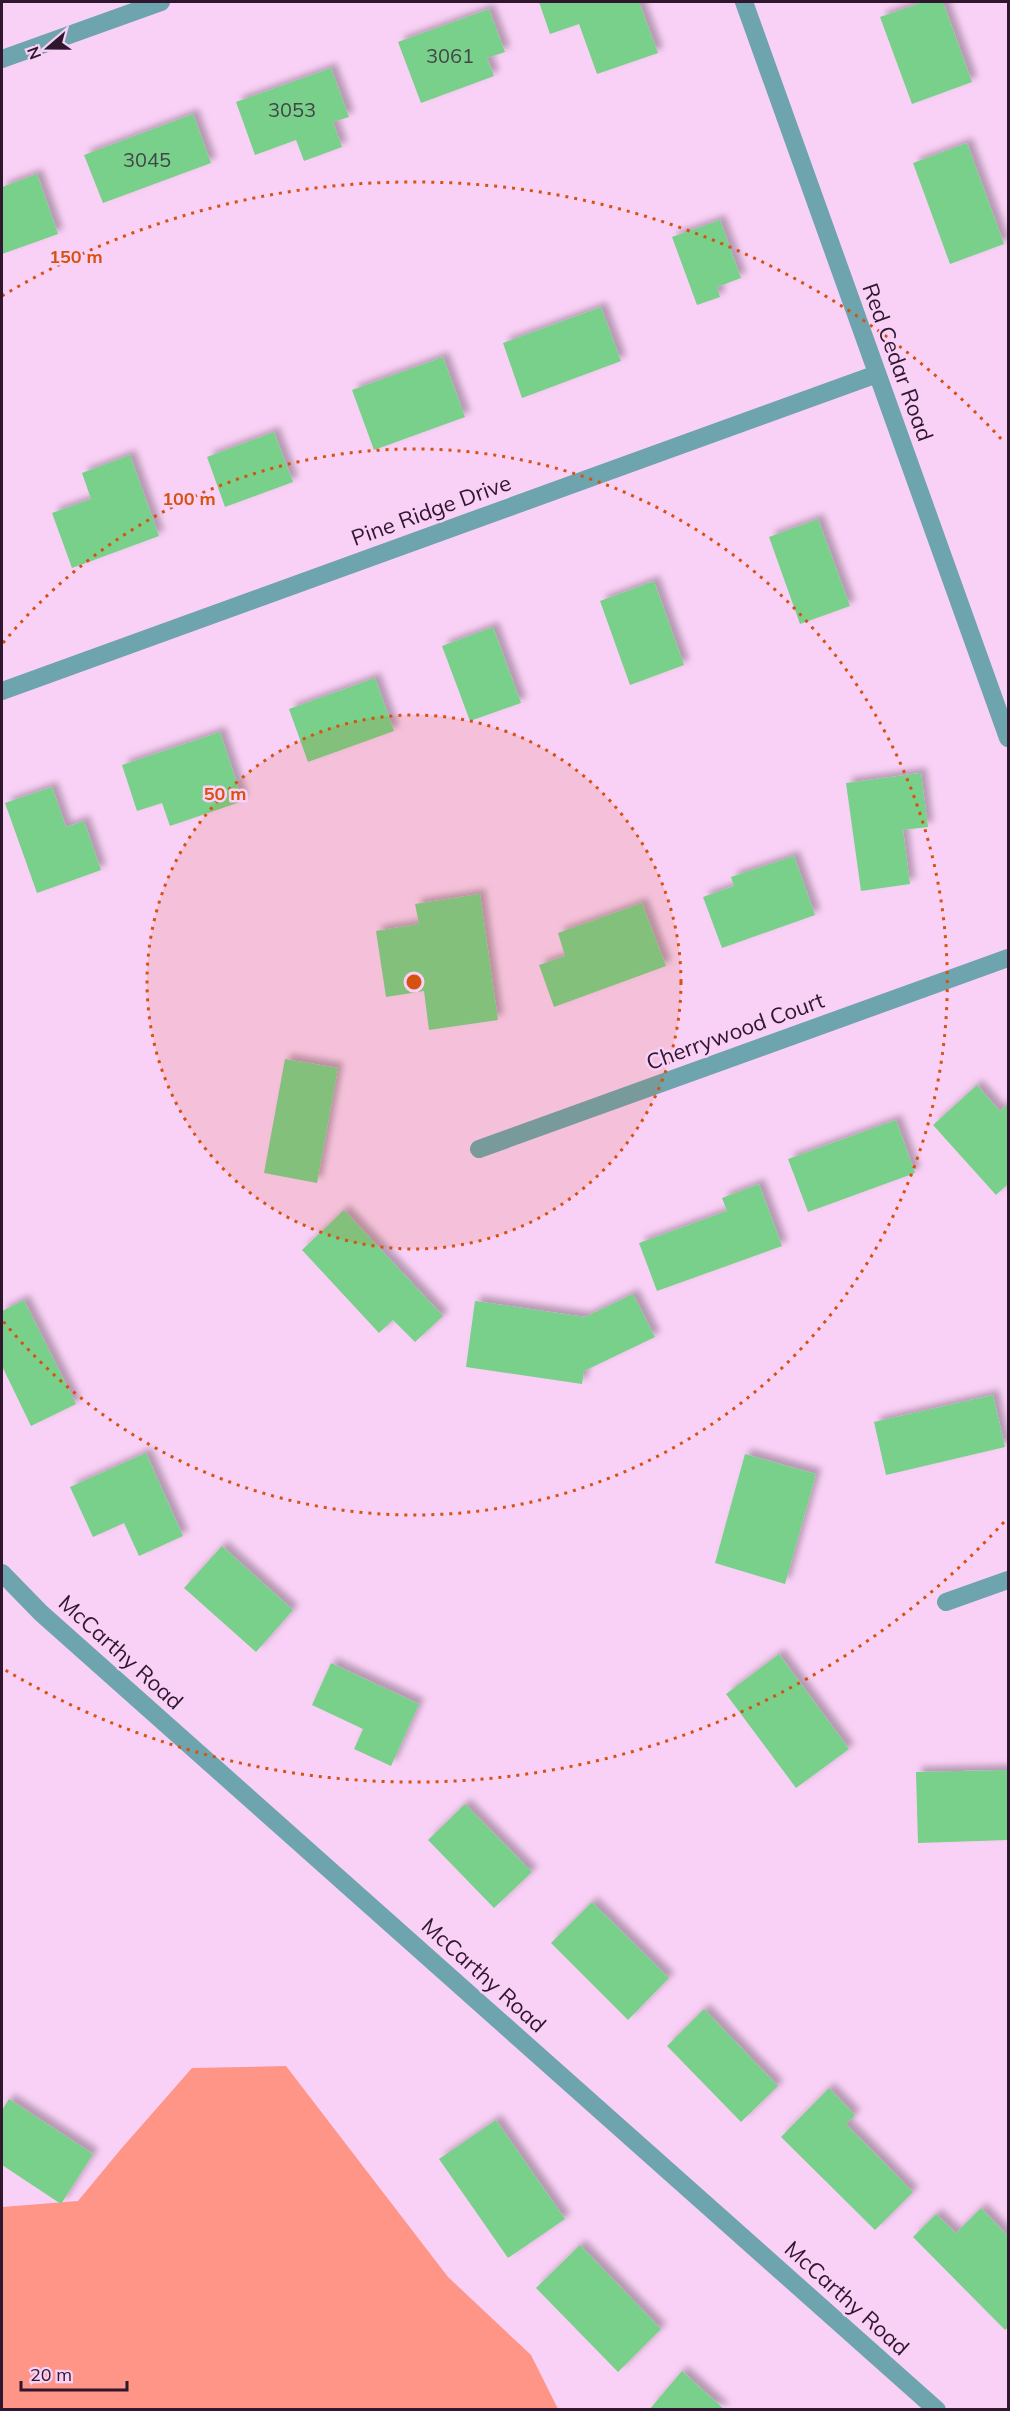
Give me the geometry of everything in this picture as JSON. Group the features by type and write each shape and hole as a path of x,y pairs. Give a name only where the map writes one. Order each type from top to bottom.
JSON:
{"street":[{"path":"2,59 161,2"},
{"name":"Red Cedar Road","path":"744,2 1008,738"},
{"name":"Pine Ridge Drive","path":"2,691 877,374"},
{"name":"Cherrywood Court","path":"478,1149 1008,958"},
{"name":"McCarthy Road","path":"2,1573 41,1614 937,2409"},
{"path":"946,1602 1008,1580"}],"shaded area":[{"path":"286,2066 448,2277 531,2355 558,2409 2,2410 2,2207 78,2201 192,2068"}],"building":[{"path":"539,2 639,2 658,53 597,74 579,24 550,34"},
{"path":"923,2 943,2 972,82 912,104 880,17"},
{"path":"489,9 505,52 487,58 494,76 421,103 398,42"},
{"path":"331,68 349,117 333,122 342,147 304,161 296,140 255,155 236,102"},
{"path":"193,114 211,163 103,203 84,155"},
{"path":"967,143 1004,244 950,264 913,163"},
{"path":"37,174 58,234 2,254 2,187"},
{"path":"720,220 741,278 717,287 720,297 697,305 672,237"},
{"path":"601,307 621,361 522,398 503,343"},
{"path":"443,357 465,417 374,450 352,390"},
{"path":"274,432 293,482 225,507 207,457"},
{"path":"130,455 159,536 72,568 52,513 91,499 82,473"},
{"path":"818,519 850,606 800,624 769,537"},
{"path":"654,581 684,665 630,685 600,601"},
{"path":"493,627 521,703 470,721 442,646"},
{"path":"375,678 394,731 308,762 289,709"},
{"path":"220,732 243,801 170,826 162,803 137,811 122,765"},
{"path":"921,773 928,827 903,830 910,884 861,891 846,783"},
{"path":"52,787 66,827 84,821 101,870 37,893 5,803"},
{"path":"794,856 815,915 722,948 703,897 734,886 731,877"},
{"path":"480,894 498,1020 429,1030 424,991 386,997 376,931 419,924 415,904"},
{"path":"642,903 666,966 554,1007 539,965 565,956 558,933"},
{"path":"285,1059 338,1068 317,1183 264,1173"},
{"path":"977,1085 1000,1111 1008,1104 1008,1184 996,1195 933,1125"},
{"path":"896,1120 915,1173 808,1212 788,1159"},
{"path":"759,1184 782,1246 657,1291 639,1243 727,1211 722,1198"},
{"path":"344,1210 443,1316 415,1342 393,1320 379,1333 302,1250"},
{"path":"633,1294 655,1337 584,1371 582,1384 466,1367 475,1301 585,1317"},
{"path":"24,1300 76,1404 31,1426 2,1366 2,1311"},
{"path":"993,1395 1005,1447 886,1475 874,1422"},
{"path":"146,1453 183,1536 139,1556 124,1523 93,1537 70,1487"},
{"path":"745,1454 816,1474 785,1584 715,1563"},
{"path":"222,1546 293,1610 256,1652 184,1588"},
{"path":"779,1654 849,1749 796,1788 726,1694"},
{"path":"331,1663 419,1704 391,1766 354,1749 363,1729 312,1705"},
{"path":"1008,1770 1008,1840 918,1843 916,1772"},
{"path":"465,1804 532,1872 494,1908 428,1840"},
{"path":"592,1902 669,1978 628,2020 551,1943"},
{"path":"704,2009 778,2086 741,2122 667,2046"},
{"path":"829,2088 855,2115 846,2124 913,2192 875,2230 781,2137"},
{"path":"9,2099 93,2154 61,2204 2,2165 2,2110"},
{"path":"496,2120 565,2219 508,2258 439,2159"},
{"path":"981,2208 1008,2236 1008,2327 1005,2330 913,2237 936,2214 956,2233"},
{"path":"580,2245 661,2329 618,2372 536,2288"},
{"path":"682,2371 725,2410 649,2410"}]}
